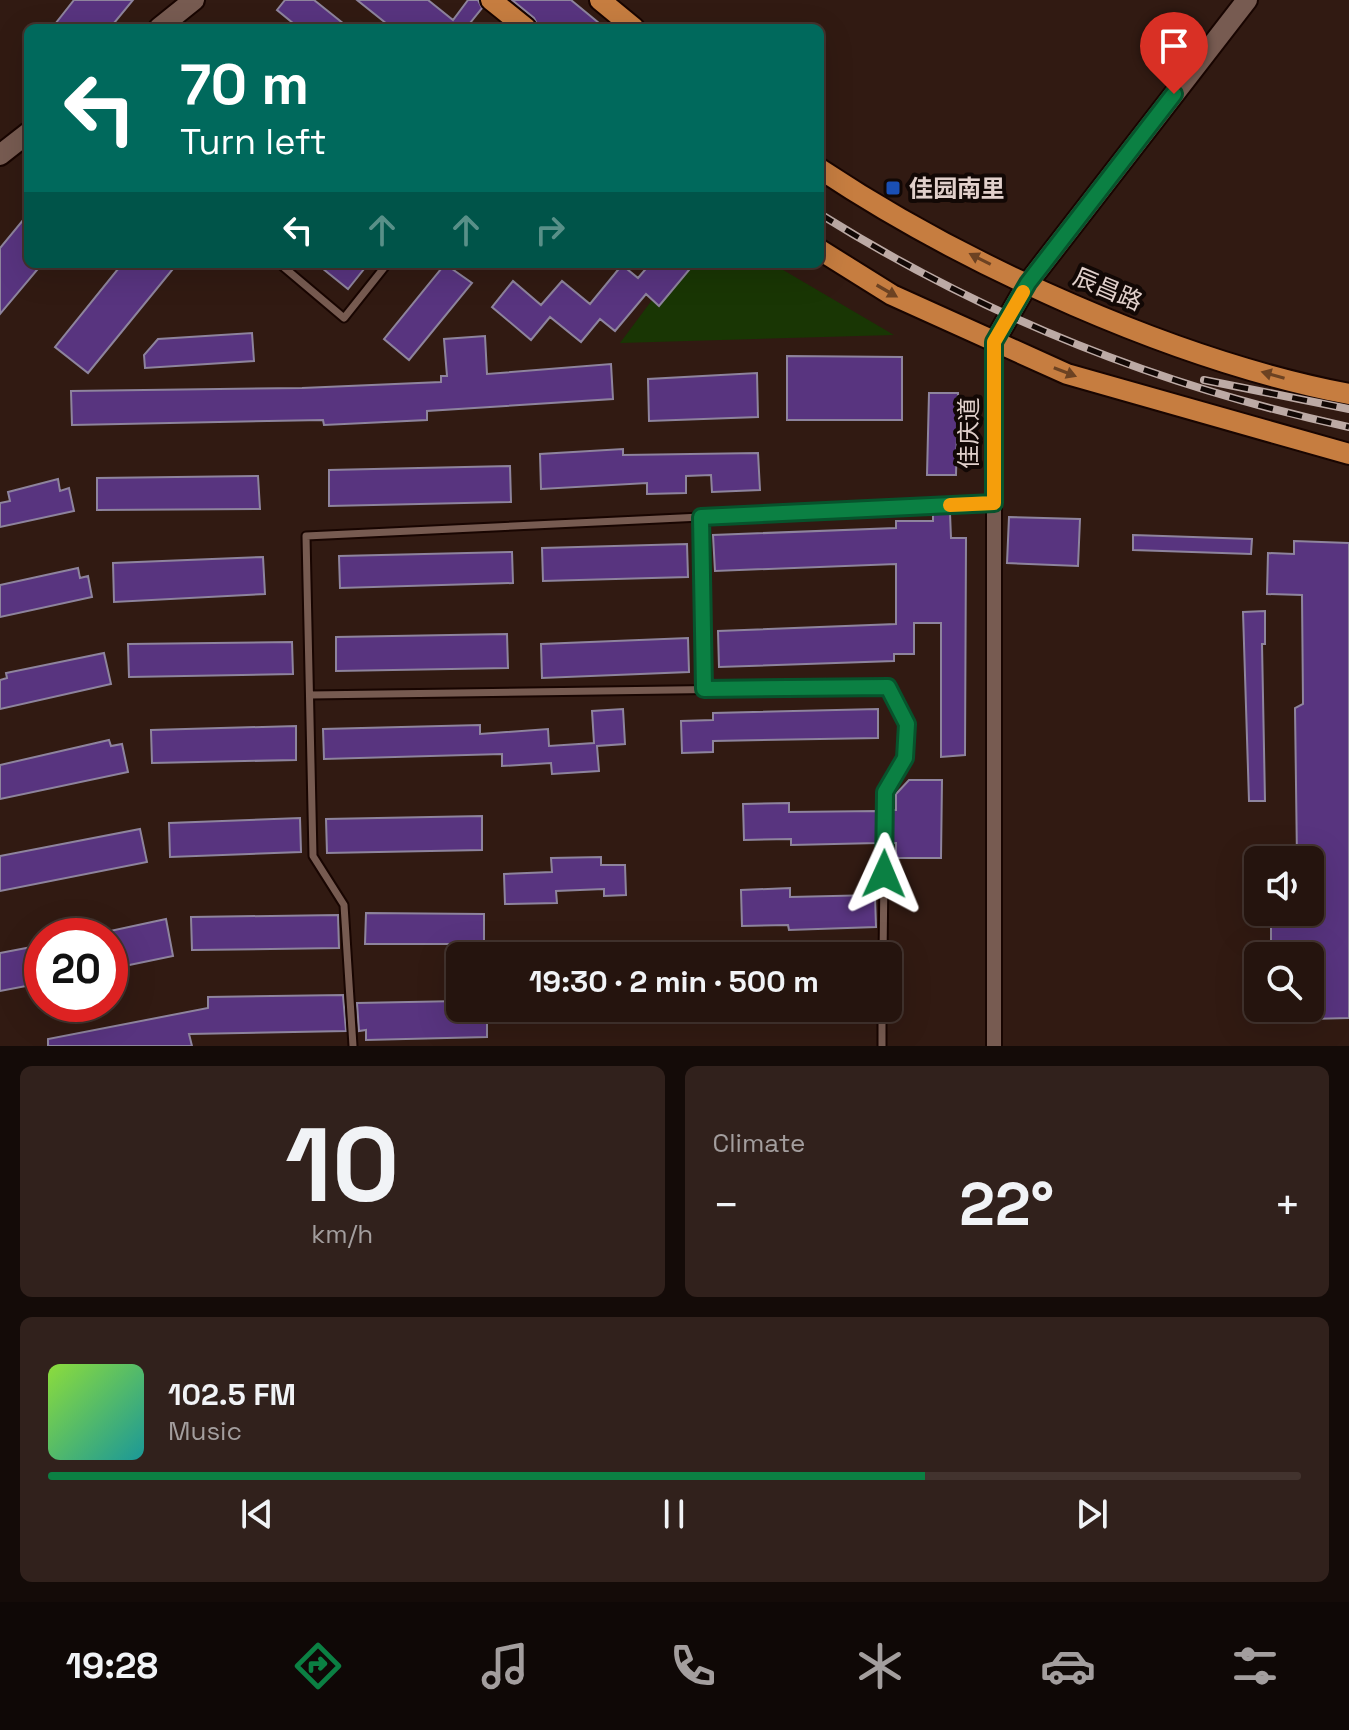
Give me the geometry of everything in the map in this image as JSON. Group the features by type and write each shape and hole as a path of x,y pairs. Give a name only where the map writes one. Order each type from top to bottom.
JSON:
{"main road":[{"path":"491,0 521,24"},
{"path":"600,0 629,24"},
{"name":"辰昌路","path":"824,172 870,202 1028,283 1175,345 1315,387 1349,394"},
{"path":"824,252 892,295 1067,374 1349,454"}],"street":[{"path":"164,24 194,0"},
{"name":"佳庆道","path":"994,1046 994,342 1028,283 1247,0"},
{"path":"0,155 24,136"}],"lane":[{"path":"285,268 344,318 384,268"},
{"path":"353,1046 344,905 313,856 306,536 994,503"},
{"path":"701,517 704,689"},
{"path":"310,695 888,687 907,724 905,758 885,792 883,942"},
{"path":"882,1022 882,1046"}],"green space":[{"path":"684,268 780,268 894,335 620,343 652,300 659,305"}],"building":[{"path":"74,0 133,0 113,24 55,24"},
{"path":"285,0 314,0 344,24 294,24 277,10"},
{"path":"357,0 428,0 453,20 468,0 478,0 482,8 469,24 387,24"},
{"path":"512,0 571,0 600,24 537,24"},
{"path":"24,219 24,268 39,268 0,314 0,248"},
{"path":"119,268 174,268 88,373 55,347"},
{"path":"322,268 365,268 348,289"},
{"path":"442,268 451,268 472,283 409,360 384,339"},
{"path":"620,268 626,268 638,278 647,268 691,268 659,306 646,294 615,331 600,319 581,342 550,317 531,340 492,307 513,281 541,305 562,281 590,304"},
{"path":"252,333 254,361 145,368 144,355 158,339"},
{"path":"485,336 487,374 611,364 613,399 427,411 427,420 324,425 323,420 72,425 71,391 302,388 441,382 441,376 447,376 444,339"},
{"path":"787,356 902,357 902,420 787,420"},
{"path":"757,373 758,417 649,421 648,379"},
{"path":"929,393 958,393 956,475 927,475"},
{"path":"623,449 623,455 758,453 760,490 712,492 711,475 686,476 686,493 647,494 647,483 541,489 540,454"},
{"path":"510,466 511,502 329,506 329,470"},
{"path":"258,476 260,509 97,510 97,478"},
{"path":"58,479 60,491 69,488 74,511 0,527 0,503 10,501 8,492"},
{"path":"950,513 951,538 966,538 965,755 941,757 941,623 914,623 914,654 894,654 894,661 719,667 718,631 896,624 896,564 715,571 713,535 896,528 896,521 933,521 933,514"},
{"path":"1009,517 1080,519 1078,566 1007,563"},
{"path":"1133,535 1252,539 1251,554 1133,550"},
{"path":"1294,541 1349,543 1349,1018 1324,1019 1324,942 1271,942 1271,926 1324,926 1324,846 1297,846 1295,708 1303,704 1302,595 1267,594 1268,553 1294,554"},
{"path":"687,544 688,577 543,581 542,548"},
{"path":"512,552 513,583 340,588 339,556"},
{"path":"263,557 265,594 114,602 113,563"},
{"path":"78,568 80,578 88,576 92,597 0,617 0,585"},
{"path":"1265,611 1265,644 1262,644 1265,801 1249,801 1243,612"},
{"path":"507,634 508,668 336,671 336,637"},
{"path":"688,638 689,672 542,678 541,644"},
{"path":"292,642 293,674 129,677 128,644"},
{"path":"104,653 111,684 0,709 0,680 7,678 6,673"},
{"path":"623,709 625,744 597,746 599,771 552,774 551,763 502,766 502,754 324,759 323,729 480,725 480,734 548,729 549,746 594,743 592,711"},
{"path":"878,709 878,738 713,741 713,752 682,753 681,721 713,720 713,713"},
{"path":"296,726 296,760 152,763 151,730"},
{"path":"109,740 111,746 122,744 128,772 0,799 0,765"},
{"path":"909,780 942,780 941,858 896,858 896,843 891,843 891,810 896,810 896,794"},
{"path":"789,803 789,812 878,811 878,843 791,845 791,839 744,840 743,804"},
{"path":"482,816 482,850 327,853 326,819"},
{"path":"300,818 301,852 170,857 169,823"},
{"path":"140,829 147,862 0,891 0,856"},
{"path":"601,857 601,865 625,865 626,895 604,896 604,889 556,891 557,903 505,904 504,874 552,872 551,858"},
{"path":"790,888 790,897 875,895 876,927 789,930 788,925 742,926 741,890"},
{"path":"366,913 484,914 484,942 365,944"},
{"path":"338,915 339,948 192,950 191,917"},
{"path":"166,919 173,956 128,965 128,927"},
{"path":"24,948 24,986 0,991 0,953"},
{"path":"343,995 346,1031 189,1034 192,1046 48,1046 48,1039 208,1008 208,997"},
{"path":"446,1001 446,1022 487,1022 487,1037 366,1040 366,1030 359,1031 357,1003"}],"railway":[{"path":"824,216 945,285 1075,344 1210,391 1349,427"},
{"path":"1204,380 1349,409"}],"slow traffic":[{"path":"950,505 994,503 994,342 1023,292"}],"place":[{"name":"佳园南里","path":"893,188"}],"route":[{"path":"884,874 885,792 905,758 907,724 888,687 704,689 701,517 994,503 994,342 1028,283 1174,94"}]}
